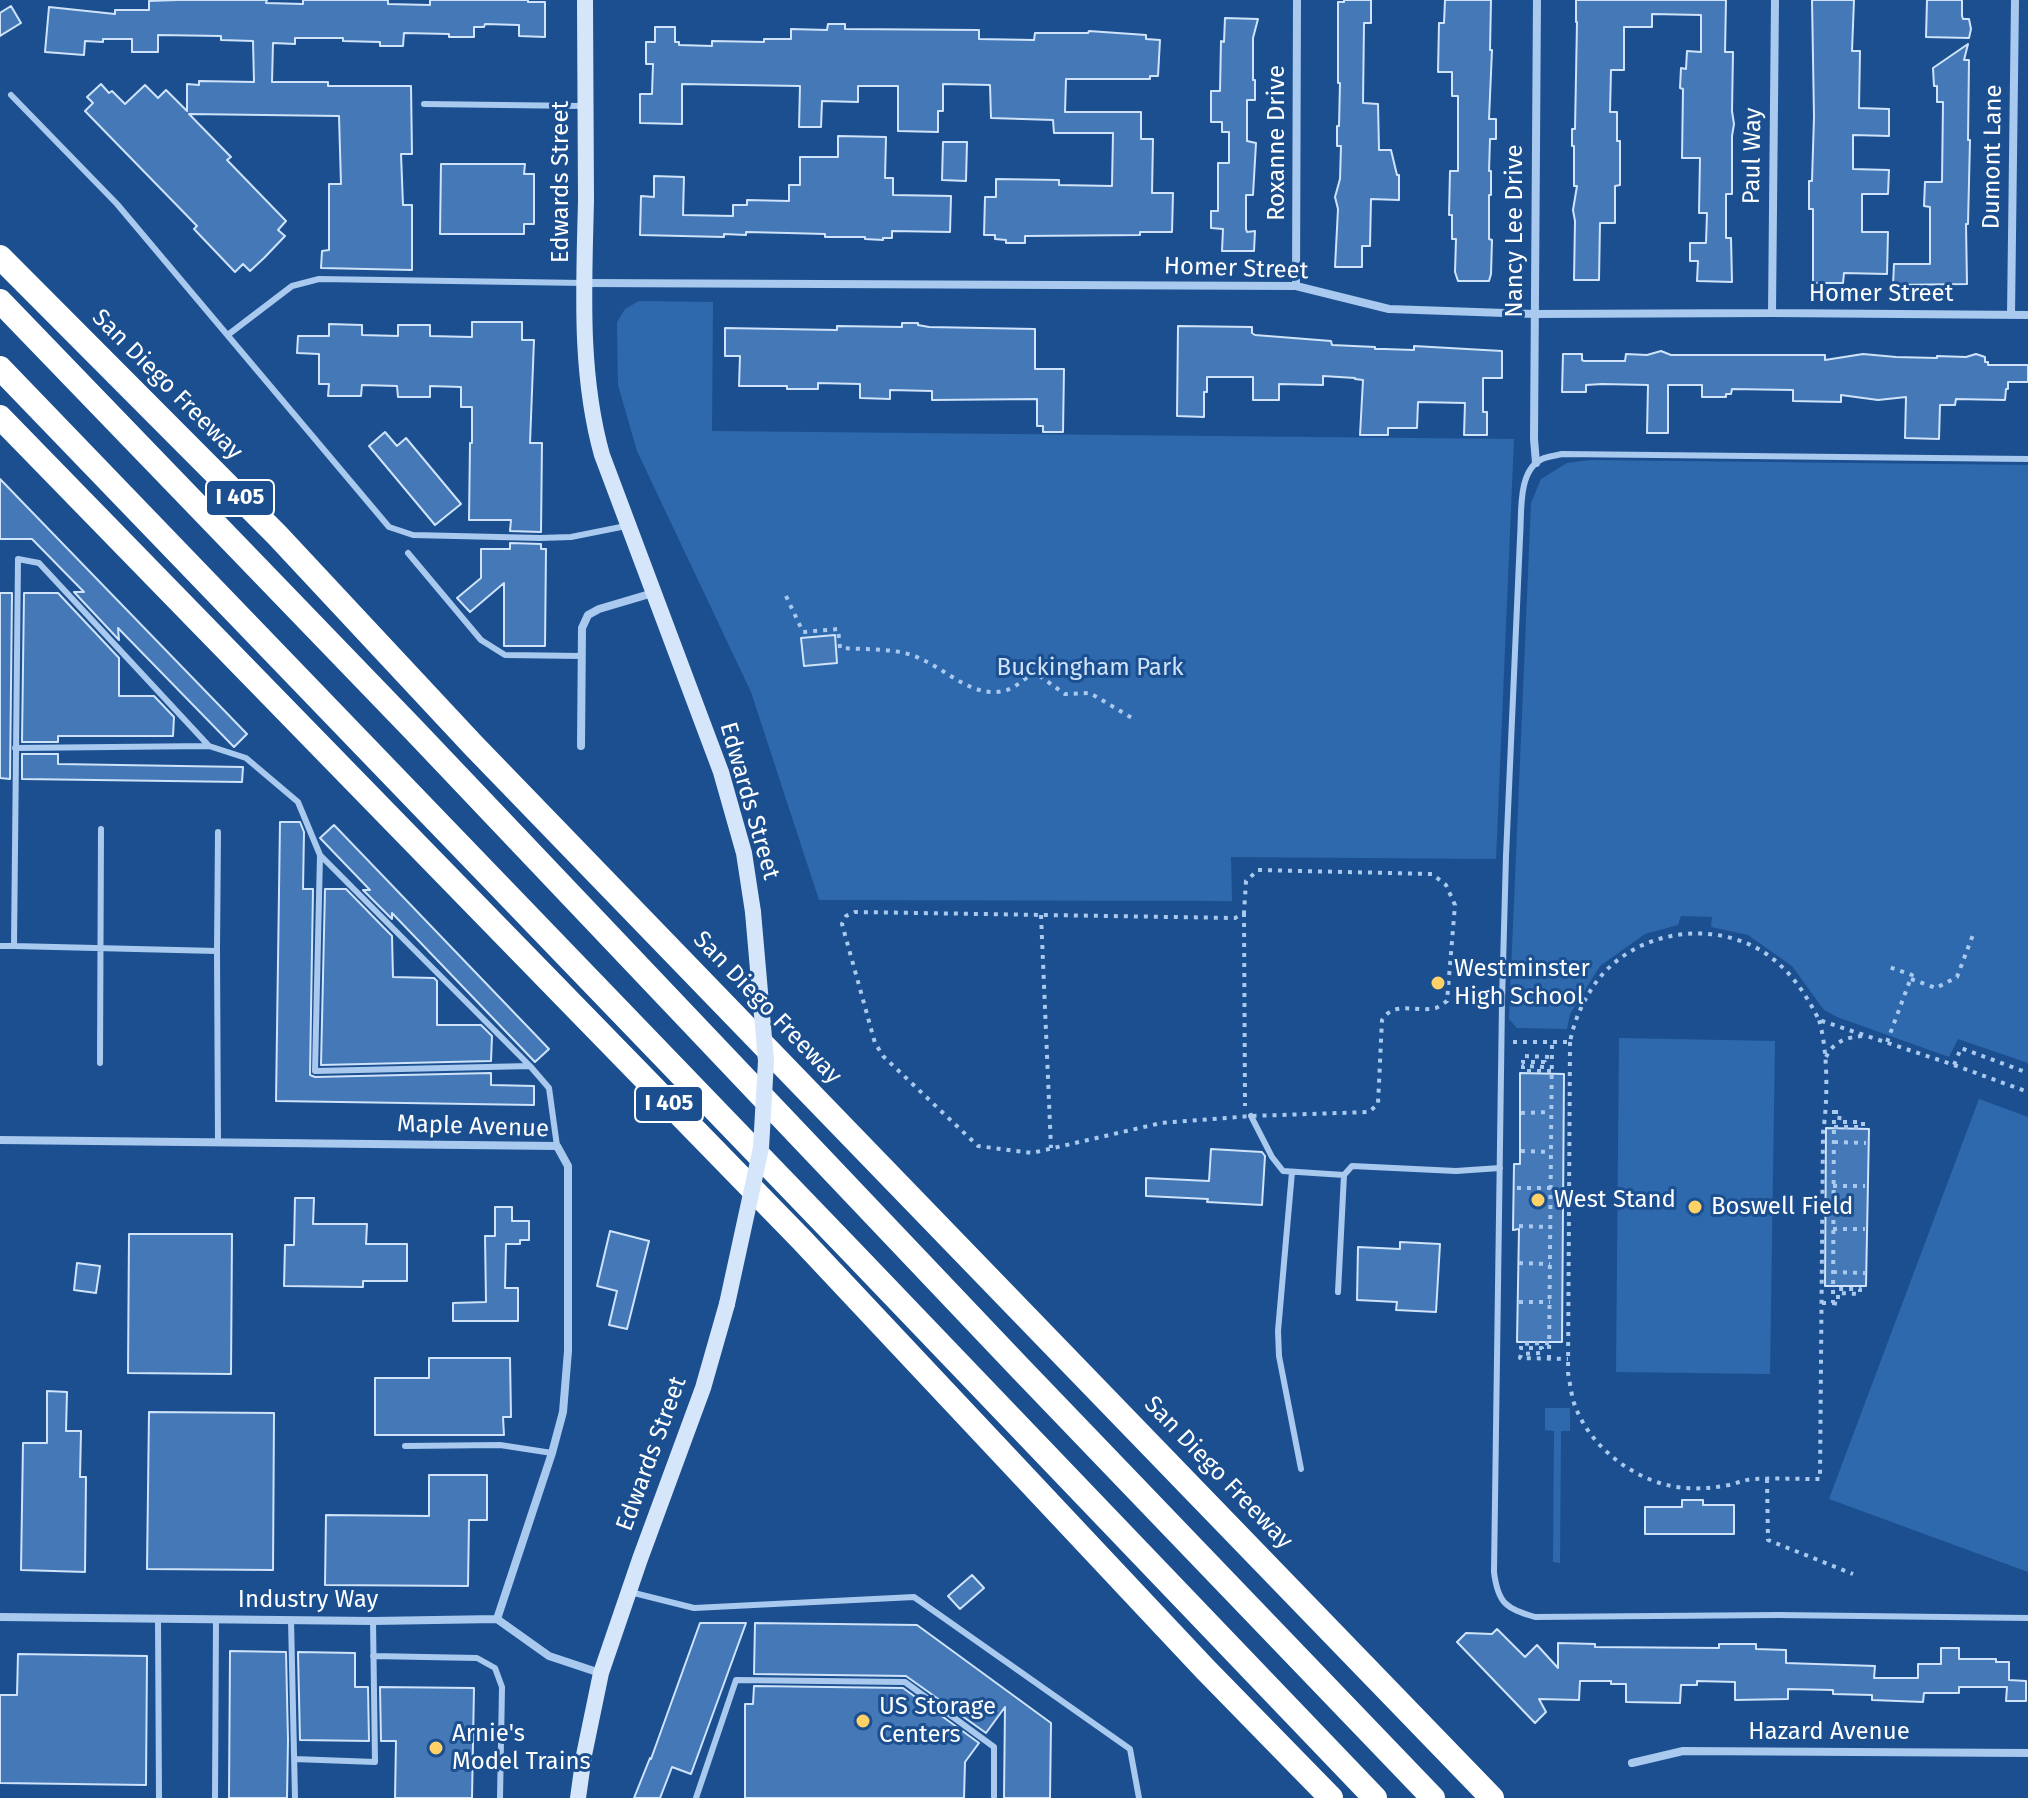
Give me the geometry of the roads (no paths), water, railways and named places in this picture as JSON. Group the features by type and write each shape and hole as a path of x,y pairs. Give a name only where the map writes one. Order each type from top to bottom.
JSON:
{"highway":[{"name":"San Diego Freeway","path":"0,257 277,535 473,745 1492,1798"},
{"path":"0,301 414,730 1433,1798"},
{"path":"0,368 1375,1798"},
{"name":"I 405","path":"0,417 801,1239 1205,1669 1331,1798"}],"street":[{"name":"Edwards Street","path":"578,1798 601,1673 703,1388 727,1304 761,1148 766,1061 753,912 744,853 721,772 602,455 589,397 584,283 585,0"},
{"name":"Roxanne Drive","path":"1296,286 1297,0"},
{"name":"Nancy Lee Drive","path":"1536,463 1537,0"},
{"name":"Paul Way","path":"1772,313 1775,0"},
{"name":"Dumont Lane","path":"2011,315 2015,0"},
{"name":"Homer Street","path":"584,283 1296,286 1389,309 1534,314 2028,315"},
{"path":"581,746 582,628 588,615 654,593"},
{"name":"Maple Avenue","path":"0,1140 557,1146 568,1166 568,1351 563,1412 497,1619"},
{"name":"Industry Way","path":"0,1617 373,1621 497,1619"},
{"path":"497,1619 549,1656 601,1673"},
{"name":"Hazard Avenue","path":"1632,1763 1683,1751 2028,1753"}],"lane":[{"path":"11,95 117,204 389,527 413,535 540,538 571,537 629,525"},
{"path":"424,104 586,106"},
{"path":"229,334 292,286 319,279 584,283"},
{"path":"2028,459 1562,454 1545,457 1529,471 1524,486 1520,538 1506,856 1494,1572 1496,1587 1511,1609 1535,1617 1792,1615 2028,1618"},
{"path":"408,553 481,640 494,649 505,655 582,656"},
{"path":"14,946 18,559 39,563 209,746"},
{"path":"15,748 209,746 246,758 298,802 320,855 549,1088 557,1146"},
{"path":"100,1063 101,829"},
{"path":"218,832 218,1142"},
{"path":"320,855 315,1071 530,1066"},
{"path":"0,946 217,951"},
{"path":"1248,1116 1283,1171 1344,1175"},
{"path":"1338,1292 1344,1175 1352,1166 1456,1171 1500,1168"},
{"path":"1292,1172 1278,1331 1279,1356 1301,1469"},
{"path":"405,1446 500,1445 552,1453"},
{"path":"629,1592 694,1608 914,1597 1130,1749 1139,1798"},
{"path":"158,1619 159,1798"},
{"path":"215,1798 216,1619"},
{"path":"291,1620 295,1798"},
{"path":"294,1759 375,1762 373,1621"},
{"path":"373,1656 477,1658 495,1668 502,1687 500,1798"},
{"path":"696,1798 736,1680 905,1682 994,1747 994,1798"}],"place":[{"name":"Westminster High School","path":"1438,983"},
{"name":"West Stand","path":"1538,1200"},
{"name":"Boswell Field","path":"1695,1207"},
{"name":"US Storage Centers","path":"863,1721"},
{"name":"Arnie's Model Trains","path":"436,1748"}],"park label":[{"name":"Buckingham Park","path":"1090,668"}]}
